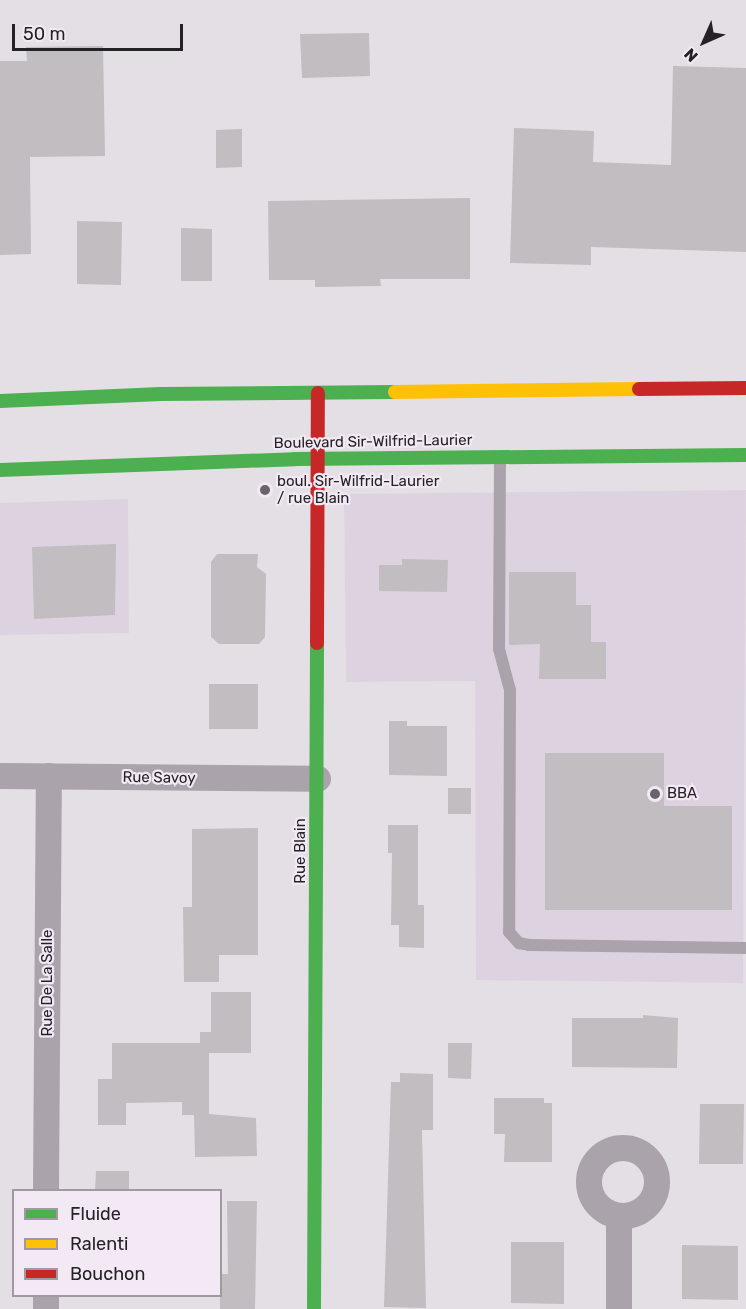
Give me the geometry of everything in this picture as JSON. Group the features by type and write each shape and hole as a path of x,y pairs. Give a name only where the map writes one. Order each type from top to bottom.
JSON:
{"main road":[{"path":"0,401 318,393 746,388"},
{"name":"Rue Blain","path":"314,1309 318,393"},
{"name":"Boulevard Sir-Wilfrid-Laurier","path":"0,470 318,459 746,455"}],"street":[{"name":"Rue Savoy","path":"0,776 318,780"},
{"name":"Rue De La Salle","path":"46,1189 49,776"},
{"path":"619,1216 619,1309"}],"lane":[{"path":"500,457 499,649 510,690 509,932 519,943 529,945 746,948"}],"shaded area":[{"path":"746,490 743,983 476,980 475,681 346,682 344,494"},
{"path":"128,499 129,633 0,635 0,503"}],"building":[{"path":"369,33 370,76 302,78 300,34"},
{"path":"103,46 105,156 30,157 31,254 0,255 0,61 27,61 26,47"},
{"path":"673,66 746,68 746,252 591,247 591,265 510,263 514,128 594,131 593,162 671,165"},
{"path":"242,129 242,167 216,168 216,130"},
{"path":"470,198 470,279 380,279 381,286 315,287 315,280 269,280 268,201"},
{"path":"77,221 122,222 121,285 77,284"},
{"path":"181,228 212,229 212,281 181,281"},
{"path":"116,544 115,615 34,619 32,547"},
{"path":"217,554 258,554 257,567 266,574 265,637 259,644 219,644 211,637 211,562"},
{"path":"402,559 448,560 447,592 379,591 379,565 402,565"},
{"path":"509,572 576,572 576,605 591,605 591,642 606,642 606,679 539,679 540,644 509,645"},
{"path":"209,684 258,684 258,729 209,729"},
{"path":"389,721 407,721 407,726 447,726 447,776 389,775"},
{"path":"545,753 664,753 664,806 732,806 732,910 545,910"},
{"path":"448,788 471,788 471,814 448,814"},
{"path":"388,825 418,825 418,905 424,905 424,948 399,947 399,925 391,925 392,853 388,853"},
{"path":"258,828 258,955 219,955 219,982 184,982 183,907 192,907 192,829"},
{"path":"211,992 251,992 251,1053 209,1053 209,1114 256,1118 257,1156 195,1157 194,1115 182,1115 182,1102 126,1103 126,1125 98,1125 98,1079 112,1079 112,1043 200,1043 200,1032 211,1032"},
{"path":"643,1015 678,1018 677,1068 572,1067 572,1018 643,1018"},
{"path":"448,1043 472,1043 471,1079 448,1078"},
{"path":"400,1073 433,1074 433,1130 422,1130 426,1308 384,1307 391,1082 400,1082"},
{"path":"494,1098 544,1098 544,1103 552,1103 552,1162 504,1162 505,1134 494,1134"},
{"path":"700,1104 744,1104 743,1164 699,1164"},
{"path":"96,1171 129,1171 129,1189 95,1189"},
{"path":"227,1201 257,1201 255,1309 220,1309 222,1274 228,1274"},
{"path":"511,1242 564,1242 564,1304 511,1303"},
{"path":"682,1245 738,1246 738,1300 682,1299"}],"traffic: fast":[{"path":"0,401 161,394 395,392"},
{"path":"0,470 295,459 746,455"},
{"path":"314,1309 317,643"}],"traffic: slow":[{"path":"395,392 639,389"}],"traffic: jam":[{"path":"639,389 746,388"},
{"path":"317,643 318,393"}],"place":[{"name":"boul. Sir-Wilfrid-Laurier / rue Blain","path":"265,490"},
{"name":"BBA","path":"655,794"}]}
